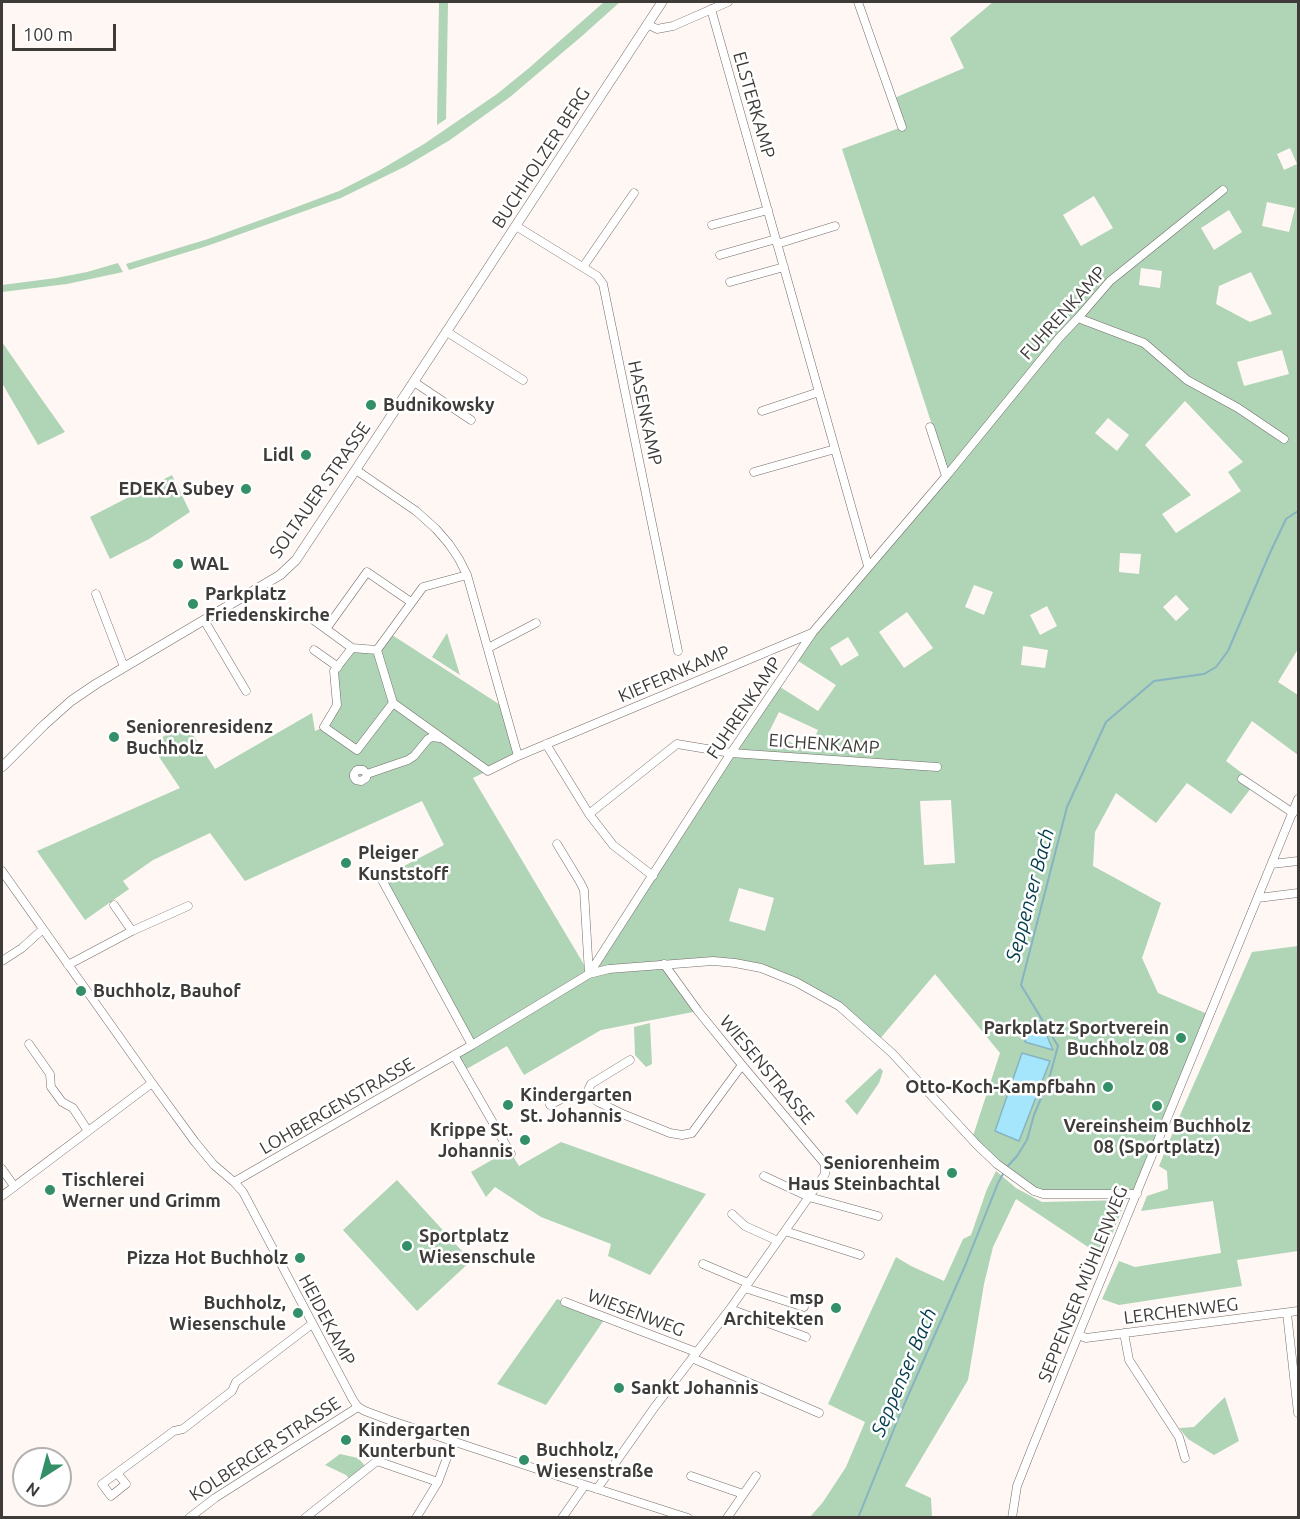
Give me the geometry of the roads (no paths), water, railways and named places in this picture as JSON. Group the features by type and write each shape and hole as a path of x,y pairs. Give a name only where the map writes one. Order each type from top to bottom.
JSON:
{"main road":[{"name":"BUCHHOLZER BERG","path":"407,392 662,2"},
{"name":"SOLTAUER STRASSE","path":"2,767 71,701 287,569 304,548 407,392"}],"street":[{"path":"647,24 657,29 673,26 728,2"},
{"path":"858,2 902,127"},
{"name":"ELSTERKAMP","path":"711,9 868,566"},
{"name":"FUHRENKAMP","path":"590,974 731,753 813,633 1059,338 1110,281 1223,190"},
{"path":"583,267 634,193"},
{"path":"712,225 768,210"},
{"name":"HASENKAMP","path":"516,226 597,276 603,284 678,651"},
{"path":"720,255 835,226"},
{"path":"730,282 784,267"},
{"path":"1078,318 1144,343 1187,380 1238,408 1284,439"},
{"path":"447,332 523,380"},
{"path":"414,382 471,420"},
{"path":"762,411 819,392"},
{"path":"930,427 946,476"},
{"path":"754,472 835,450"},
{"path":"356,471 416,511 436,529 449,544 467,575 518,756"},
{"path":"326,629 367,572 411,602"},
{"path":"377,650 423,587 467,575"},
{"path":"96,594 124,667"},
{"path":"304,614 352,648 377,650"},
{"path":"204,620 246,691"},
{"path":"488,648 537,623"},
{"name":"KIEFERNKAMP","path":"443,739 488,771 546,744 813,633"},
{"path":"352,648 334,671 337,705 324,727 357,750 393,703"},
{"path":"314,650 338,667"},
{"path":"377,650 393,703 443,739"},
{"path":"367,774 408,760 414,756 424,742 432,737 443,739"},
{"path":"546,744 590,814 613,845 652,876"},
{"name":"EICHENKAMP","path":"590,814 677,744 731,753 937,767"},
{"path":"1242,779 1293,813"},
{"name":"SEPPENSER MÜHLENWEG","path":"1012,1518 1017,1486 1299,799"},
{"path":"557,844 584,890 590,974"},
{"path":"1272,864 1299,861"},
{"name":"HEIDEKAMP","path":"2,871 204,1153 243,1192 358,1407"},
{"path":"381,878 472,1044"},
{"path":"1258,898 1299,893"},
{"path":"114,905 132,931"},
{"path":"68,965 132,931 188,906"},
{"path":"2,961 22,948 43,929"},
{"name":"LOHBERGENSTRASSE","path":"234,1182 590,974 609,969 713,961 761,968 796,982 839,1006 892,1053 977,1145 1012,1176 1034,1191 1043,1194 1137,1194"},
{"name":"WIESENSTRASSE","path":"597,1489 649,1415 730,1309 825,1174 825,1164 698,1011 664,964"},
{"path":"28,1044 50,1074 51,1087 62,1102 73,1108 88,1131"},
{"path":"454,1055 511,1154"},
{"path":"589,1095 591,1084 630,1060"},
{"path":"550,1105 570,1095 589,1095 625,1115 670,1133 682,1135 692,1133 742,1065"},
{"path":"2,1196 152,1083"},
{"path":"2,1169 14,1186"},
{"path":"764,1176 809,1197 878,1216"},
{"path":"732,1214 745,1226 778,1241"},
{"path":"784,1231 860,1255"},
{"path":"703,1264 746,1285 804,1307"},
{"name":"WIESENWEG","path":"565,1302 694,1355 819,1413"},
{"path":"730,1309 806,1337"},
{"name":"LERCHENWEG","path":"1079,1335 1086,1338 1299,1311"},
{"path":"1287,1313 1299,1413"},
{"path":"117,1473 174,1431 183,1429 191,1423 232,1391 236,1382 312,1324"},
{"path":"1124,1333 1129,1360 1179,1437 1185,1458"},
{"path":"358,1407 453,1441 688,1518"},
{"name":"KOLBERGER STRASSE","path":"189,1518 215,1498 358,1407"},
{"path":"416,1518 438,1482 453,1441"},
{"path":"308,1516 377,1461 438,1482"},
{"path":"691,1476 743,1494"},
{"path":"726,1518 756,1476"},
{"path":"562,1518 585,1485"}],"water":[{"path":"1029,1024 1042,1024 1053,1050 1025,1042"},
{"path":"1022,1053 1050,1061 1019,1141 995,1131"}],"waterway":[{"name":"Seppenser Bach","path":"1007,1167 1027,1140 1058,1046 1021,985 1067,807 1106,722 1154,681 1204,674 1216,667 1228,651 1286,519 1298,511"},
{"name":"Seppenser Bach","path":"858,1518 1004,1172"}],"place":[{"name":"Budnikowsky","path":"371,405"},
{"name":"Lidl","path":"306,455"},
{"name":"EDEKA Subey","path":"246,489"},
{"name":"WAL","path":"178,564"},
{"name":"Parkplatz Friedenskirche","path":"193,604"},
{"name":"Seniorenresidenz Buchholz","path":"114,737"},
{"name":"Pleiger Kunststoff","path":"346,863"},
{"name":"Buchholz, Bauhof","path":"81,991"},
{"name":"Parkplatz Sportverein Buchholz 08","path":"1181,1038"},
{"name":"Otto-Koch-Kampfbahn","path":"1108,1087"},
{"name":"Kindergarten St. Johannis","path":"508,1105"},
{"name":"Vereinsheim Buchholz 08 (Sportplatz)","path":"1157,1106"},
{"name":"Krippe St. Johannis","path":"525,1140"},
{"name":"Seniorenheim Haus Steinbachtal","path":"952,1173"},
{"name":"Tischlerei Werner und Grimm","path":"50,1190"},
{"name":"Sportplatz Wiesenschule","path":"407,1246"},
{"name":"Pizza Hot Buchholz","path":"300,1258"},
{"name":"msp Architekten","path":"836,1308"},
{"name":"Buchholz, Wiesenschule","path":"298,1313"},
{"name":"Sankt Johannis","path":"619,1388"},
{"name":"Kindergarten Kunterbunt","path":"346,1440"},
{"name":"Buchholz, Wiesenstraße","path":"524,1460"}]}
